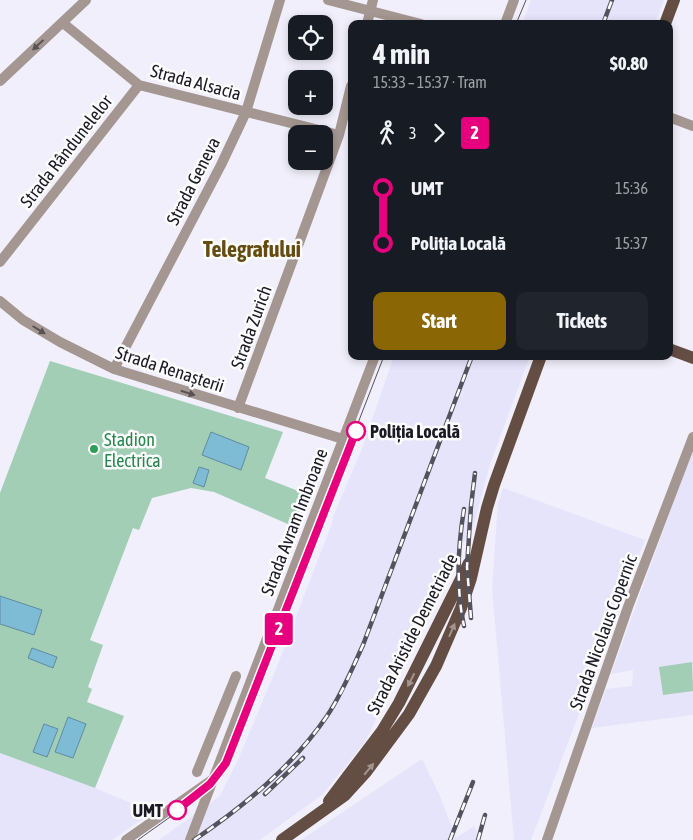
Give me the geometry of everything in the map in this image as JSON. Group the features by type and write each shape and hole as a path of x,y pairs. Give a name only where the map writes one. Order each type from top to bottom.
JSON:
{"main road":[{"path":"666,20 674,0"},
{"path":"673,350 693,358"},
{"name":"Strada Aristide Demetriade","path":"282,840 320,812 367,752 399,704 478,542 494,485 540,360"}],"street":[{"path":"0,81 86,0"},
{"name":"Strada Geneva","path":"114,369 221,165 246,112 280,0"},
{"path":"328,0 372,5 411,20"},
{"path":"506,20 514,0"},
{"path":"368,20 372,5"},
{"name":"Strada Alsacia","path":"63,22 139,85 339,135"},
{"name":"Strada Rândunelelor","path":"0,262 139,85"},
{"name":"Strada Zurich","path":"238,408 339,135 348,98"},
{"path":"673,118 693,126"},
{"name":"Strada Renașterii","path":"0,301 23,320 60,342 114,369 343,439"},
{"name":"Strada Avram Imbroane","path":"190,840 374,360"},
{"name":"Strada Nicolaus Copernic","path":"546,840 628,607 693,437"},
{"path":"197,772 236,676"},
{"path":"126,840 213,779"}],"shaded area":[{"path":"531,0 664,0 656,20 524,20"},
{"path":"393,360 529,360 490,464 473,528 451,564 365,742 323,794 260,840 159,840 220,796 238,760 276,669 333,517 363,446"},
{"path":"693,449 693,715 592,728 606,689 632,686 633,670 611,674"},
{"path":"503,488 645,540 531,840 514,840 492,588 498,503"},
{"path":"0,753 95,788 152,812 112,840 0,840"},
{"path":"422,759 440,796 456,838 474,826 481,840 301,840"}],"green space":[{"path":"50,361 283,432 265,478 311,496 297,528 214,492 191,488 152,498 139,530 133,528 90,640 103,645 88,687 92,689 87,702 124,716 95,788 0,753 0,493"},
{"path":"692,662 693,691 663,695 659,667"}],"water":[{"path":"211,432 249,447 241,470 202,455"},
{"path":"199,467 209,470 204,487 193,483"},
{"path":"0,596 42,610 34,635 0,624"},
{"path":"32,648 57,657 53,668 28,658"},
{"path":"68,717 86,724 73,758 55,752"},
{"path":"44,724 58,729 47,757 33,752"}],"tram line":[{"path":"518,20 526,0"},
{"path":"138,840 198,795 209,785 226,763 382,360"},
{"name":"2","path":"177,810 210,784 226,763 356,431"}],"railway":[{"path":"604,20 612,0"},
{"path":"194,840 249,799 283,769 313,735 337,699 363,645 470,360"},
{"path":"471,618 467,567 475,473"},
{"path":"464,509 460,538 459,568 461,612 464,626"},
{"path":"265,794 303,758"},
{"path":"450,840 473,782"},
{"path":"478,840 485,815"}],"place":[{"name":"Poliția Locală","path":"356,431"},
{"name":"Stadion Electrica","path":"94,449"},
{"name":"UMT","path":"177,810"}],"district":[{"name":"Telegrafului","path":"252,249"}]}
